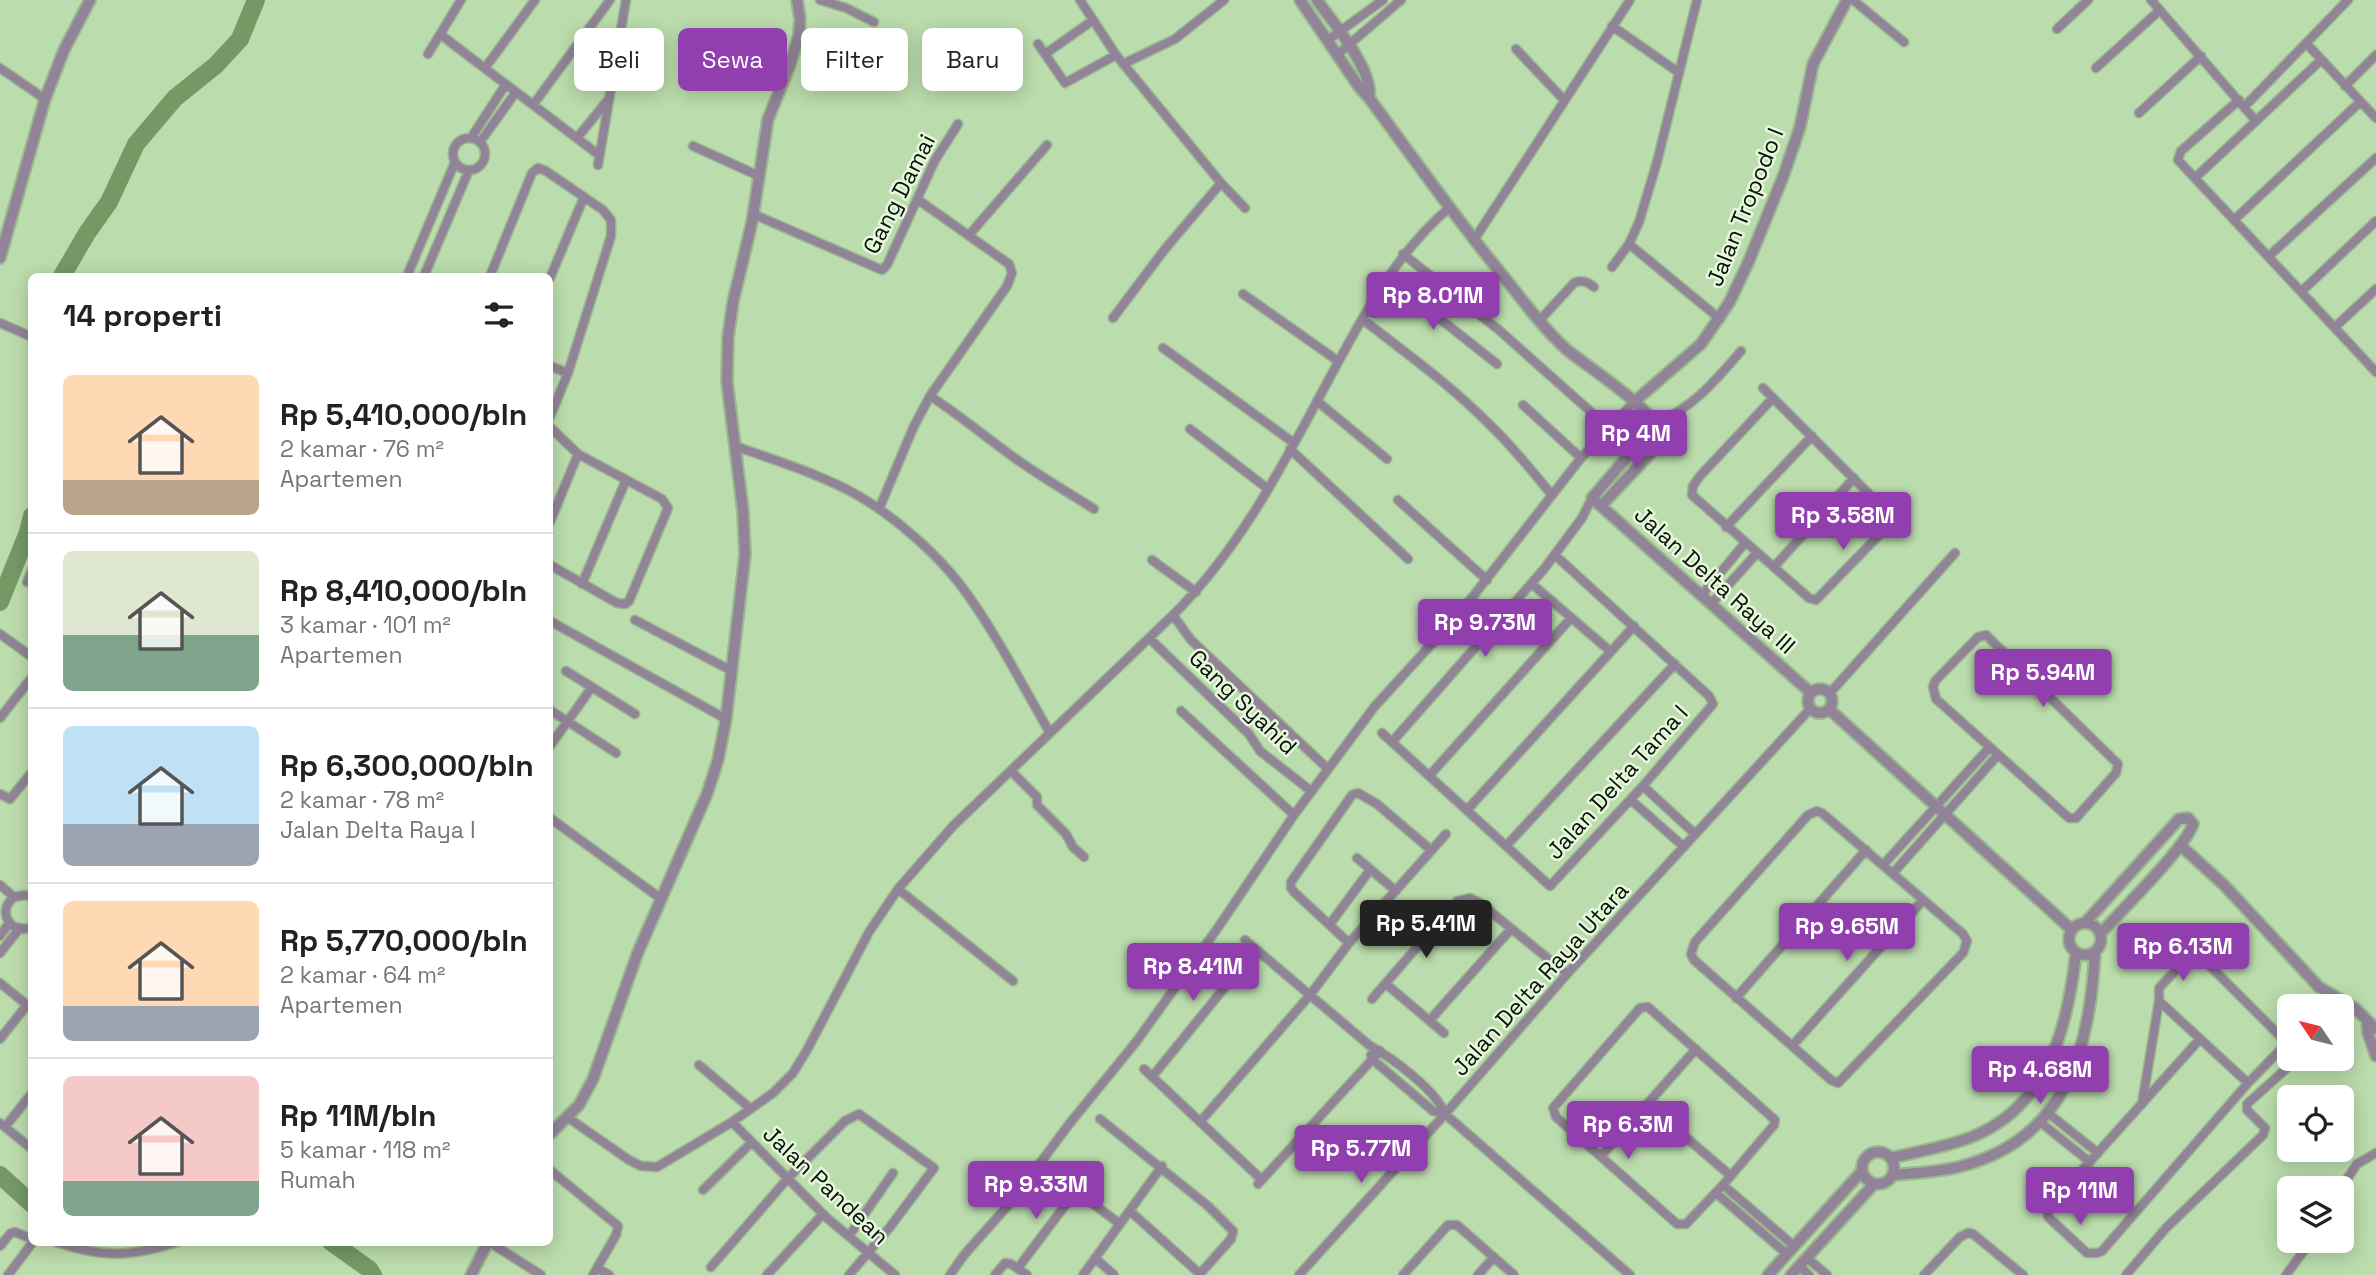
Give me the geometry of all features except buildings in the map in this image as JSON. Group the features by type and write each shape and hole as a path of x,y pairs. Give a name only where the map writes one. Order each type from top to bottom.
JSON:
{"street":[{"path":"0,258 45,99 64,50 90,0"},
{"path":"428,54 461,0"},
{"path":"485,68 536,0"},
{"path":"533,105 610,0"},
{"path":"598,165 626,0"},
{"path":"553,1130 583,1100 593,1079 638,952 707,794 726,719 745,555 743,511 727,382 728,337 753,214 768,119 799,35 797,0"},
{"path":"820,0 846,8 873,22"},
{"path":"1080,0 1123,64 1221,183 1245,208"},
{"path":"1123,64 1175,39 1224,0"},
{"path":"1300,0 1353,79 1449,208 1539,320 1583,364 1634,402 1656,423 1662,433 1661,442 1596,502"},
{"path":"1317,0 1369,81 1369,98"},
{"path":"1328,40 1383,0"},
{"path":"1338,54 1401,0"},
{"path":"1474,240 1630,0"},
{"path":"1612,267 1629,243 1639,222 1652,181 1697,0"},
{"name":"Jalan Tropodo I","path":"1634,402 1701,344 1720,319 1748,263 1783,177 1800,127 1813,64 1847,0"},
{"path":"1853,0 1904,42"},
{"path":"2057,29 2088,0"},
{"path":"2151,0 2256,121"},
{"path":"2348,0 2242,103 2178,156 2178,160 2374,366"},
{"path":"2096,68 2160,10"},
{"path":"1045,54 1093,21"},
{"path":"1612,26 1678,72"},
{"path":"441,35 599,155"},
{"path":"2306,43 2376,118"},
{"path":"1038,44 1065,83 1116,55"},
{"path":"1516,49 1564,100"},
{"path":"2345,86 2376,55"},
{"path":"2139,113 2201,56"},
{"path":"2195,178 2321,60"},
{"path":"0,68 45,99"},
{"path":"471,138 506,84"},
{"path":"481,142 516,92"},
{"path":"577,138 609,99"},
{"path":"2234,220 2360,102"},
{"name":"Gang Damai","path":"753,214 882,270 887,265 935,160 958,124"},
{"path":"408,273 455,162 455,147 462,140 471,138 481,142 485,151 484,161 477,168 469,170 455,162"},
{"path":"969,234 1047,145"},
{"path":"694,146 759,176"},
{"path":"2269,256 2376,158"},
{"path":"491,273 535,170 539,168 584,197 611,219 612,228 568,373 553,410"},
{"path":"425,273 469,170"},
{"path":"1113,318 1165,249 1221,183"},
{"path":"552,273 584,197"},
{"path":"879,509 914,426 930,396 1012,277 1009,264 918,199"},
{"path":"567,1117 629,1160 649,1167 664,1164 732,1122 773,1093 793,1073 869,932 898,889 953,826 1196,592 1238,536 1268,489 1387,277 1428,226 1449,208"},
{"path":"2302,291 2376,221"},
{"path":"1629,243 1720,319"},
{"path":"1403,254 1499,331 1609,428"},
{"path":"1387,277 1497,364"},
{"path":"1539,320 1574,283 1586,282 1594,287"},
{"path":"2335,327 2376,289"},
{"path":"1243,294 1338,361"},
{"path":"1362,319 1481,415 1552,495"},
{"path":"0,323 27,334"},
{"path":"1163,348 1292,446 1408,559"},
{"path":"1392,743 1532,584 1656,423 1674,416 1695,400 1741,351"},
{"path":"553,367 568,373"},
{"path":"1763,388 1854,478 1891,518 1888,526 1815,600 1692,497 1692,489 1700,476 1773,398"},
{"path":"930,396 974,425 1023,464 1094,509"},
{"path":"1317,401 1387,459"},
{"path":"950,1275 964,1255 1012,1202 1070,1123 1136,1042 1311,791 1394,682 1441,634 1487,580 1581,458 1634,402"},
{"path":"1523,405 1581,458"},
{"path":"1190,429 1268,489"},
{"path":"553,430 578,454 664,500 668,510 628,602 620,605 553,567"},
{"path":"1726,527 1812,436"},
{"path":"735,446 840,486 879,509 920,544 957,581 980,614 1050,733"},
{"path":"553,515 578,454"},
{"path":"1774,567 1854,478"},
{"path":"582,584 626,480"},
{"path":"1398,500 1487,580"},
{"name":"Jalan Delta Raya III","path":"1596,502 1811,693"},
{"path":"1702,596 1745,543"},
{"path":"1711,604 1757,553"},
{"path":"1830,694 1955,553"},
{"path":"1382,733 1506,846 1675,664 1555,555"},
{"path":"1152,560 1196,592"},
{"path":"1532,584 1610,652"},
{"path":"1173,615 1191,640 1328,769"},
{"path":"1429,776 1571,618"},
{"path":"635,620 732,671"},
{"path":"553,623 726,719"},
{"path":"1467,810 1634,626"},
{"path":"0,634 28,654"},
{"path":"1983,635 1991,637 2116,761 2117,769 2080,816 2072,819 1989,748 1936,699 1933,687 1935,681 1978,636 1983,635"},
{"name":"Gang Syahid","path":"1149,638 1249,734 1260,751 1311,791"},
{"name":"Jalan Delta Tama I","path":"1506,846 1550,886 1632,800 1713,704 1709,696 1675,664"},
{"path":"566,671 635,714"},
{"path":"0,718 28,682"},
{"path":"553,742 592,687"},
{"path":"1818,689 1830,694 1832,702 1829,709 1818,713 1810,709 1808,701 1811,693 1818,689"},
{"name":"Jalan Delta Raya Utara","path":"1299,1275 1567,974 1810,709"},
{"path":"1829,709 2072,930"},
{"path":"1181,711 1294,815"},
{"path":"553,712 616,753"},
{"path":"1883,865 1989,748"},
{"path":"1892,873 1997,756"},
{"path":"1011,771 1037,797 1037,805 1066,834 1073,848 1084,858"},
{"path":"0,794 10,799 28,777"},
{"path":"1643,786 1695,834"},
{"path":"1349,943 1294,892 1291,884 1354,793 1362,794 1377,804 1432,850"},
{"path":"1632,800 1684,847"},
{"path":"1812,812 1822,813 1866,850 1963,934 1967,941 1963,953 1838,1083 1830,1080 1694,960 1692,948 1812,812"},
{"path":"2072,930 2085,923 2179,819 2185,817 2193,824 2180,845 2100,934"},
{"path":"553,820 660,898"},
{"path":"1200,1122 1310,995 1349,943 1446,834"},
{"path":"2180,845 2224,885 2319,987 2372,1018 2376,1029"},
{"path":"1736,998 1866,850"},
{"path":"1357,858 1396,891"},
{"path":"1330,924 1370,870"},
{"path":"0,885 15,897"},
{"path":"898,889 1013,981"},
{"path":"28,896 15,897 3,908 9,923 19,929 28,928"},
{"path":"1372,999 1461,900 1470,898 1480,902 1567,974"},
{"path":"1791,1046 1923,900"},
{"path":"0,936 9,923"},
{"path":"2072,930 2070,945 2076,953 2086,956 2095,952 2101,944 2100,934 2094,926 2085,923"},
{"path":"0,953 19,929"},
{"path":"1430,1020 1511,929"},
{"path":"1226,987 1248,943 1441,1102 1445,1114"},
{"path":"1862,1171 1866,1179 1874,1184 1883,1184 1893,1175 1962,1167 1994,1154 2019,1139 2044,1117 2066,1088 2082,1049 2089,1017 2095,952"},
{"path":"1152,1076 1226,987 1260,953"},
{"path":"1891,1158 1977,1135 2015,1110 2032,1092 2050,1064 2063,1026 2076,953"},
{"path":"2142,1104 2159,1001 2158,990 2190,955 2198,954 2285,1041 2283,1048 2248,1083 2102,1251 2087,1253 2047,1214 2048,1208 2090,1162 2142,1104 2200,1039"},
{"path":"0,983 28,1006"},
{"path":"1386,984 1444,1033"},
{"path":"2159,1001 2248,1083"},
{"path":"0,1039 28,1008"},
{"path":"1640,1008 1651,1008 1775,1120 1774,1125 1731,1176 1686,1224 1677,1224 1601,1156 1556,1117 1553,1108 1640,1008"},
{"path":"2372,1018 2368,1033 2376,1056"},
{"path":"1369,1045 1372,1059 1433,1111 1445,1114 1630,1275"},
{"path":"1601,1156 1696,1049"},
{"path":"1144,1069 1260,1182 1380,1051"},
{"path":"699,1065 751,1108"},
{"path":"2126,1275 2166,1227 2265,1133 2265,1128 2247,1110 2247,1104 2284,1071"},
{"path":"28,1097 2,1125 28,1146"},
{"path":"1647,1104 1731,1176"},
{"path":"711,1267 789,1177 845,1121 857,1115 866,1118 934,1168 849,1275"},
{"path":"2044,1117 2098,1153"},
{"path":"2044,1117 2090,1162"},
{"path":"1100,1119 1208,1206 1233,1233 1231,1239 1199,1275 1130,1211"},
{"name":"Jalan Pandean","path":"732,1122 823,1214 895,1275"},
{"path":"703,1191 752,1142"},
{"path":"1768,1275 1862,1171 1866,1157 1883,1153 1891,1158 1895,1166 1893,1175"},
{"path":"2349,1176 2357,1164 2376,1153"},
{"path":"1083,1275 1161,1167"},
{"path":"553,1172 618,1226 616,1235 595,1271 609,1275"},
{"path":"849,1236 893,1173"},
{"path":"1067,1184 1120,1224"},
{"path":"1799,1266 1874,1184"},
{"path":"1723,1185 1790,1250"},
{"path":"1018,1268 1076,1191"},
{"path":"1716,1193 1790,1250"},
{"path":"767,1275 823,1214"},
{"path":"1403,1275 1448,1225 1457,1225 1514,1275"},
{"path":"0,1246 11,1233 15,1232 28,1239"},
{"path":"1924,1275 1960,1237 1968,1233 1973,1234 2019,1274"},
{"path":"8,1275 28,1246"},
{"path":"68,1246 104,1255 131,1255 163,1246"},
{"path":"471,1275 487,1246"},
{"path":"495,1246 541,1275"},
{"path":"2286,1275 2302,1253"},
{"path":"1478,1275 1494,1257"},
{"path":"1095,1258 1114,1275"},
{"path":"995,1275 1005,1263 1027,1275"},
{"path":"1799,1266 1809,1275"},
{"path":"1799,1266 1827,1275"}],"waterway":[{"path":"64,273 109,202 136,144 175,98 216,65 240,39 256,0"},
{"path":"0,602 28,532"},
{"path":"0,1175 28,1200"},
{"path":"337,1246 369,1269 373,1275"}]}
